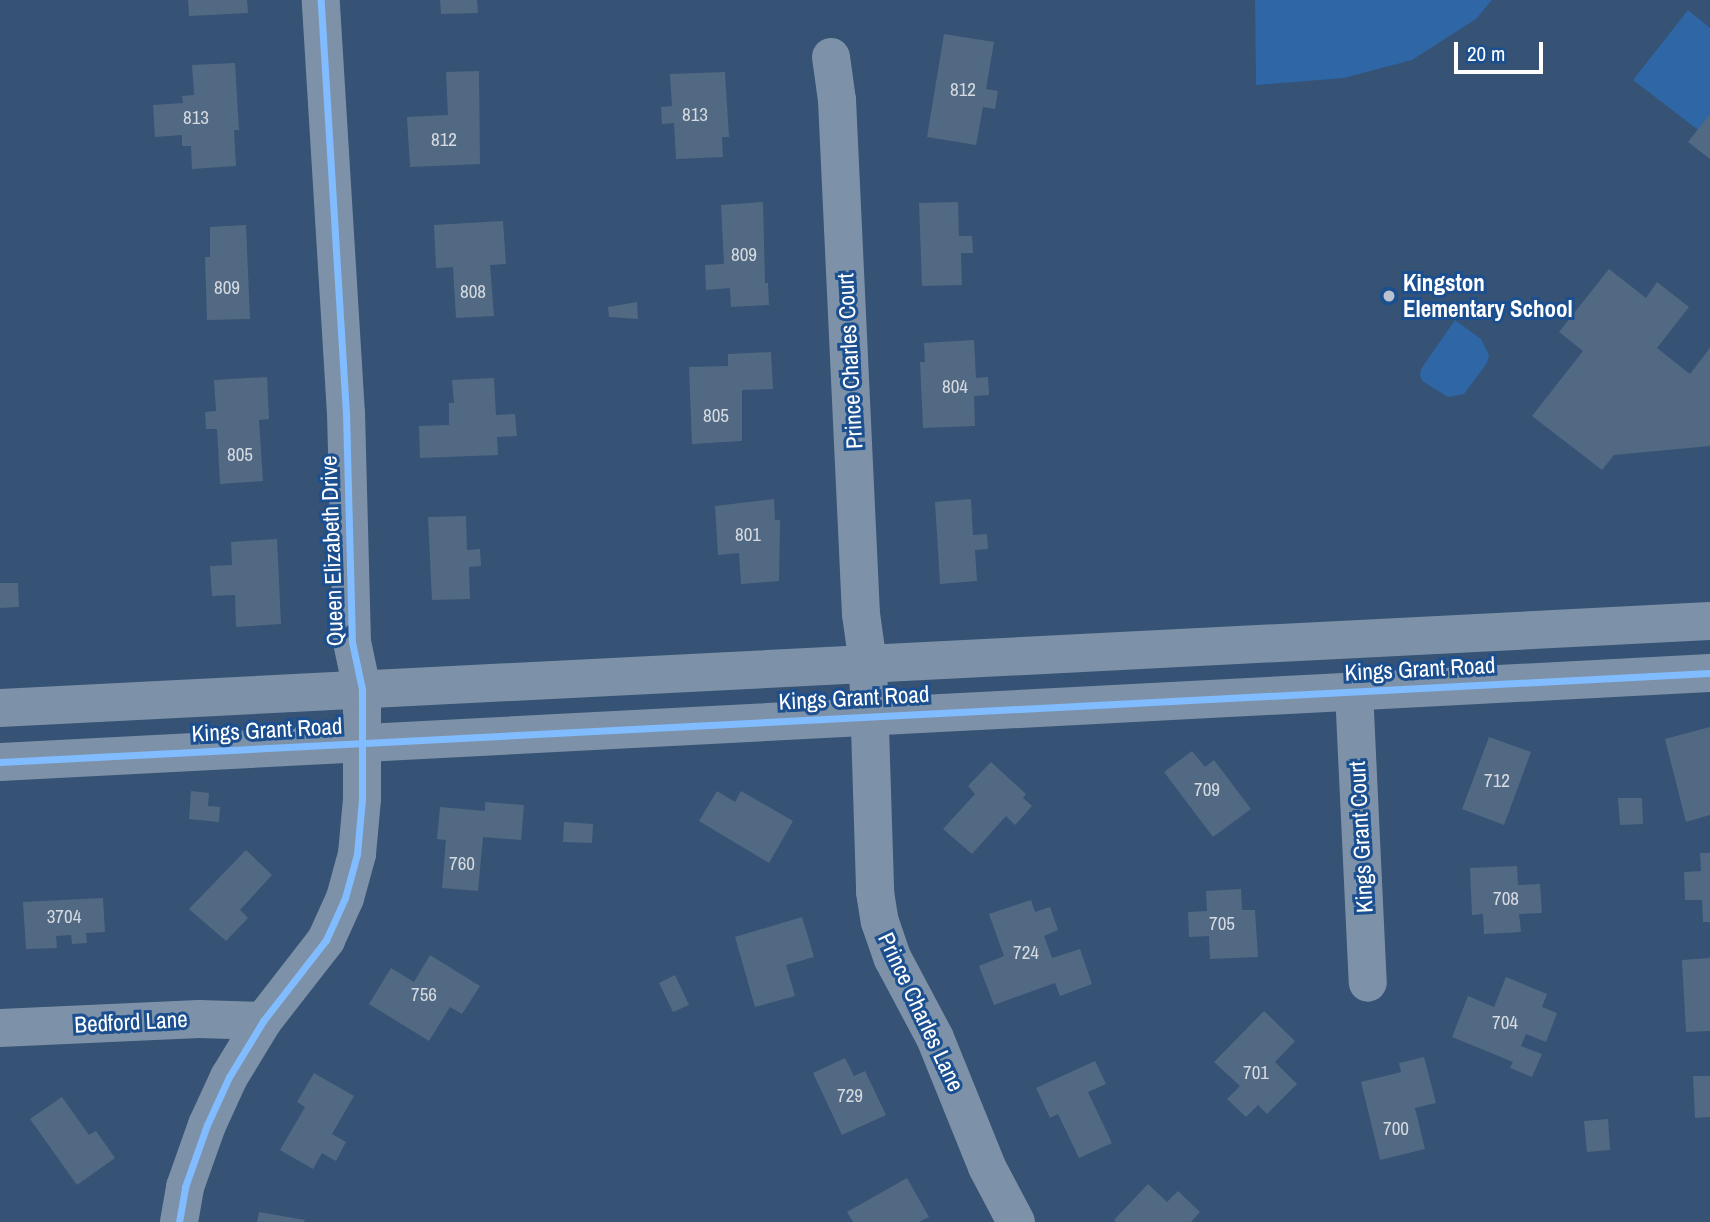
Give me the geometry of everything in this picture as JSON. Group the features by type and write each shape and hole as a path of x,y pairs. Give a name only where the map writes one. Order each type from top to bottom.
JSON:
{"street":[{"name":"Queen Elizabeth Drive","path":"179,1222 185,1187 207,1125 229,1077 263,1021 326,940 345,898 357,854 363,744 362,689 352,642 346,414 321,0"},
{"name":"Prince Charles Court","path":"831,57 837,100 861,614 868,664"},
{"name":"Kings Grant Road","path":"0,708 1710,621"},
{"name":"Prince Charles Lane","path":"868,664 875,892 880,922 893,959 940,1051 986,1167 1016,1222"},
{"name":"Kings Grant Road","path":"0,762 1710,673"},
{"name":"Kings Grant Court","path":"1354,691 1367,983"},
{"name":"Bedford Lane","path":"0,1028 199,1019 263,1021"}],"shaded area":[{"path":"1255,0 1492,0 1476,19 1412,60 1344,78 1256,85"},
{"path":"1688,10 1710,28 1710,114 1698,130 1633,80"},
{"path":"1455,320 1481,339 1489,355 1487,363 1464,394 1448,397 1422,381 1420,375 1421,369"}],"building":[{"path":"188,0 247,0 248,13 189,16"},
{"path":"440,0 477,0 478,13 441,14"},
{"path":"944,34 994,42 986,89 998,91 995,109 983,107 976,145 927,137"},
{"path":"235,63 239,130 234,130 236,166 192,169 191,146 182,146 182,135 155,137 153,105 183,103 182,96 194,95 192,65"},
{"path":"479,71 480,164 410,167 407,117 448,115 446,72"},
{"path":"725,72 729,137 722,137 723,157 676,159 674,123 662,124 661,107 672,106 670,74"},
{"path":"1710,114 1710,159 1688,142"},
{"path":"763,202 765,283 768,283 769,305 731,307 730,288 706,290 705,265 724,264 721,205"},
{"path":"958,202 959,236 972,236 973,253 961,253 962,285 922,286 919,203"},
{"path":"503,221 506,264 490,265 494,316 456,318 453,267 436,268 434,225"},
{"path":"246,225 250,319 207,320 205,257 210,257 210,227"},
{"name":"Kingston Elementary School","path":"1609,269 1646,298 1657,282 1689,307 1657,348 1690,374 1710,348 1710,446 1614,455 1602,470 1532,416 1583,351 1559,332"},
{"path":"637,302 638,319 609,317 608,307"},
{"path":"974,340 976,378 988,377 989,395 974,396 975,426 923,428 920,362 925,362 924,343"},
{"path":"771,352 773,389 742,390 742,441 692,444 689,367 728,366 728,354"},
{"path":"267,377 269,419 259,420 263,481 220,484 217,429 206,429 205,412 216,411 214,380"},
{"path":"494,378 496,415 515,414 517,436 497,437 498,455 420,458 419,426 449,425 449,403 454,403 452,380"},
{"path":"774,499 775,520 780,520 779,581 741,584 739,553 718,555 715,506"},
{"path":"971,499 973,535 987,534 988,549 975,550 977,581 940,584 935,502"},
{"path":"466,516 467,550 480,549 481,566 469,567 470,599 432,600 428,517"},
{"path":"277,539 281,624 236,627 235,595 212,596 210,566 232,565 231,542"},
{"path":"0,583 18,583 19,607 0,608"},
{"path":"1710,727 1710,815 1686,822 1665,739"},
{"path":"1489,737 1531,752 1504,825 1462,809"},
{"path":"1192,751 1205,767 1214,760 1251,809 1213,837 1164,772"},
{"path":"991,762 1026,794 1023,798 1032,806 1015,825 1006,816 972,854 943,829 975,794 968,786"},
{"path":"191,791 209,793 208,806 220,807 219,822 189,819"},
{"path":"717,791 735,802 741,791 793,821 769,863 699,821"},
{"path":"1618,798 1642,798 1643,824 1620,825"},
{"path":"485,802 524,805 521,840 483,837 478,891 442,888 446,840 437,839 440,807 485,811"},
{"path":"564,822 593,824 592,843 563,842"},
{"path":"246,850 272,875 240,910 248,918 226,941 189,909"},
{"path":"1700,853 1710,853 1710,922 1703,922 1702,900 1685,900 1684,872 1701,871"},
{"path":"1517,866 1518,885 1540,884 1542,913 1519,914 1521,932 1484,934 1483,914 1472,915 1470,868"},
{"path":"1241,889 1242,910 1255,910 1258,957 1210,959 1209,936 1189,937 1188,912 1207,911 1206,891"},
{"path":"103,898 105,932 86,933 87,943 72,944 71,935 56,936 57,948 26,949 23,902"},
{"path":"1031,900 1035,912 1050,907 1058,930 1044,936 1052,958 1080,949 1092,984 1060,996 1055,983 994,1005 979,966 1004,956 989,914"},
{"path":"802,917 814,957 786,965 795,996 755,1007 735,937"},
{"path":"430,955 480,986 462,1014 450,1007 429,1041 369,1004 391,968 414,982"},
{"path":"1710,958 1710,1031 1686,1032 1682,960"},
{"path":"675,975 689,1005 673,1012 659,983"},
{"path":"1506,977 1547,994 1542,1007 1557,1013 1546,1042 1526,1034 1521,1046 1542,1054 1532,1077 1510,1068 1513,1062 1452,1037 1468,996 1494,1007"},
{"path":"1264,1011 1295,1041 1275,1062 1297,1084 1267,1114 1258,1105 1246,1117 1227,1099 1240,1086 1214,1062"},
{"path":"1424,1057 1436,1103 1415,1108 1425,1149 1380,1160 1361,1082 1401,1072 1399,1063"},
{"path":"845,1058 854,1076 865,1071 886,1115 842,1135 813,1073"},
{"path":"1095,1061 1106,1084 1088,1092 1112,1143 1079,1158 1058,1114 1050,1118 1036,1088"},
{"path":"314,1073 354,1096 332,1134 346,1142 336,1161 322,1153 313,1169 280,1150 305,1107 297,1102"},
{"path":"1693,1076 1710,1076 1710,1117 1695,1118"},
{"path":"62,1097 89,1135 96,1131 115,1158 77,1185 30,1119"},
{"path":"1608,1119 1610,1150 1587,1152 1584,1121"},
{"path":"907,1178 929,1217 919,1222 853,1222 847,1212"},
{"path":"1148,1184 1167,1202 1178,1191 1200,1212 1191,1222 1116,1222 1114,1220"},
{"path":"259,1212 305,1220 257,1222"}],"cycle path":[{"path":"179,1222 185,1187 207,1125 229,1077 263,1021 326,940 345,898 357,854 362,799 362,689 352,642 346,414 321,0"},
{"path":"0,762 1710,673"}],"place":[{"name":"Kingston Elementary School","path":"1389,296"}]}
